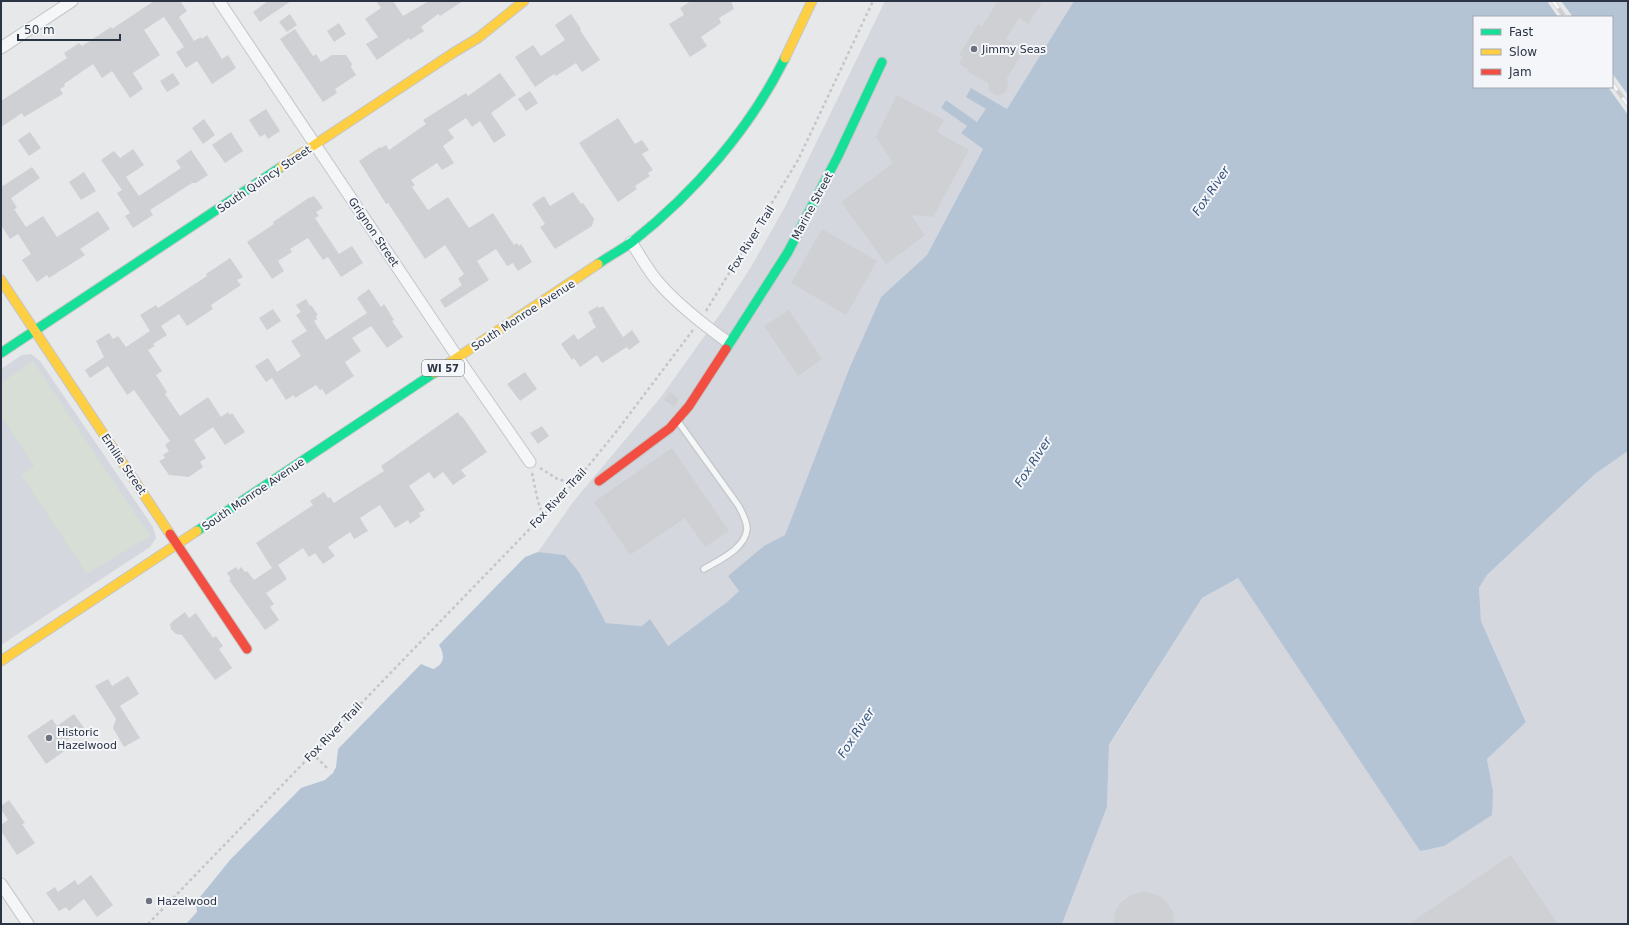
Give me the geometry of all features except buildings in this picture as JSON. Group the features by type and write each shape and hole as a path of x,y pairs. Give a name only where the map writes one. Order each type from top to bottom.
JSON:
{"street":[{"path":"1,48 72,1"},
{"name":"Grignon Street","path":"219,1 458,358 530,462"},
{"name":"South Quincy Street","path":"1,353 315,144 478,38 524,1"},
{"name":"South Monroe Avenue","path":"1,661 631,242 669,211 696,184 745,125 771,85 812,1"},
{"name":"Marine Street","path":"599,481 670,428 689,406 788,252 838,156 882,62"},
{"path":"631,242 658,282 673,298 699,321 729,343"},
{"name":"Emilie Street","path":"1,280 247,649"},
{"path":"1,884 28,924"}],"lane":[{"path":"677,420 738,506 744,517 747,529 743,541 738,547 704,569"}],"path":[{"name":"Fox River Trail","path":"148,924 576,481 616,432 689,337 763,220 798,160 873,1"},
{"path":"530,462 560,480 576,481"},
{"path":"530,462 538,502 543,515"},
{"path":"312,753 328,769"}],"shaded area":[{"path":"885,1 1074,1 1007,110 971,88 987,109 977,122 946,100 941,108 967,126 961,133 983,149 927,255 881,297 849,369 785,535 728,576 739,591 727,602 668,646 642,626 606,623 579,572 565,555 538,552 573,502 661,397 723,310 751,267 786,205"},
{"path":"31,354 40,361 153,527 156,538 150,547 1,645 1,369 22,355"},
{"path":"33,361 150,536 87,574 21,475 34,466 3,419 1,419 1,383"},
{"path":"1628,451 1628,924 1062,924 1107,807 1109,746 1202,598 1238,578 1420,851 1493,791 1487,759 1526,721 1481,621 1479,588 1487,575 1595,474"}],"water":[{"name":"Fox River","path":"1074,1 1628,1 1628,451 1595,474 1487,575 1479,588 1481,621 1526,722 1487,759 1493,791 1492,815 1444,846 1420,851 1238,578 1202,598 1109,745 1107,807 1062,924 186,924 197,912 196,902 230,860 301,788 325,780 333,773 336,767 338,749 421,664 433,669 440,665 443,656 439,645 525,557 538,552 565,555 579,572 606,623 642,626 650,619 668,646 727,602 739,591 728,576 764,546 785,535 849,369 881,297 927,255 983,149 961,133 967,126 941,108 946,100 977,122 986,109 966,97 971,88 1007,109"}],"pier":[{"path":"1547,1 1561,1 1572,16 1557,16"},
{"path":"1613,74 1628,95 1628,115 1609,88 1613,88"}],"railway":[{"path":"1553,1 1564,16"},
{"path":"1613,84 1628,105"}],"traffic: fast":[{"path":"598,264 632,242 655,223 677,203 719,158 755,110 785,58"},
{"path":"726,349 788,252 838,156 882,62"},
{"path":"1,353 281,167"},
{"path":"197,531 434,373"}],"traffic: slow":[{"path":"281,167 478,38 524,1"},
{"path":"785,58 812,1"},
{"path":"434,373 598,264"},
{"path":"1,280 170,534"},
{"path":"1,661 197,531"}],"traffic: jam":[{"path":"599,481 670,428 689,406 726,349"},
{"path":"170,534 247,649"}],"place":[{"name":"Jimmy Seas","path":"974,49"},
{"name":"Historic Hazelwood","path":"49,738"},
{"name":"Hazelwood","path":"149,901"}]}
